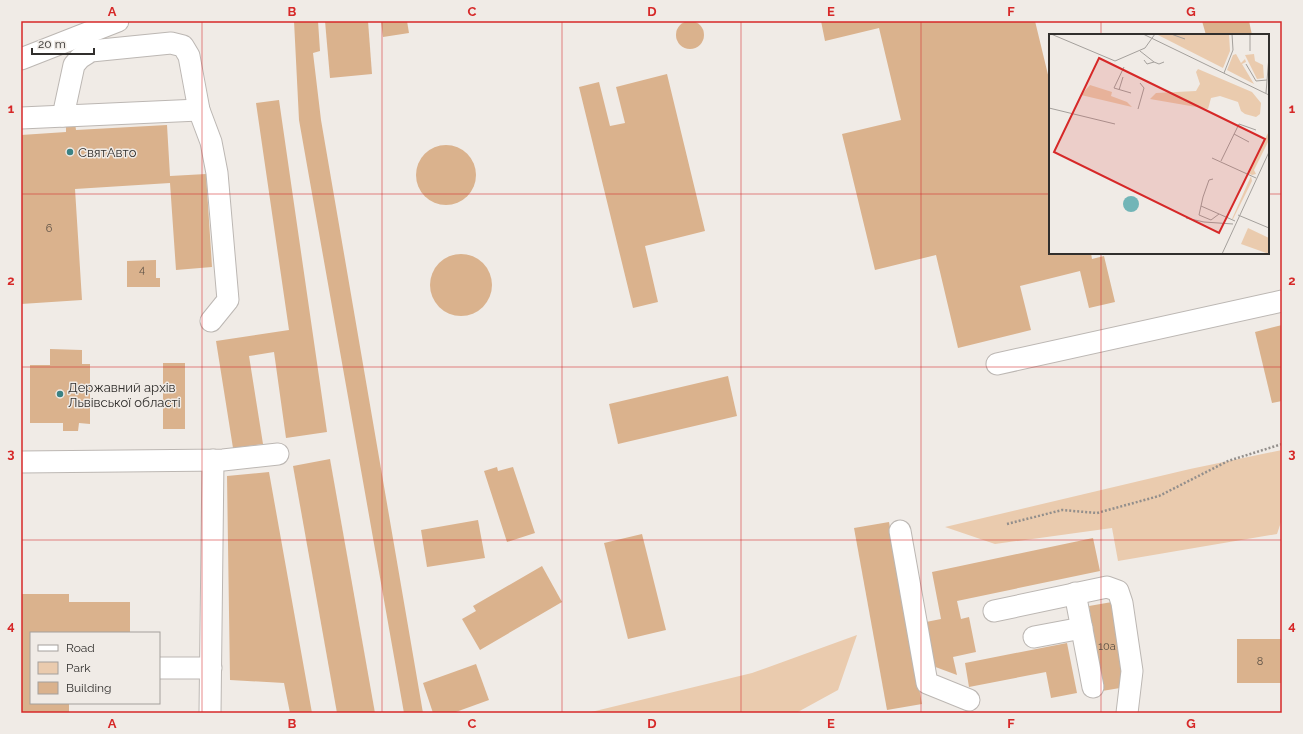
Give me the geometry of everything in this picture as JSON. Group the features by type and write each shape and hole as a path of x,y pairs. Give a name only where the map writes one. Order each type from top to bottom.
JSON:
{"lane":[{"path":"21,59 118,21"},
{"path":"63,116 74,65 80,58 91,51 171,42 183,46 189,56 199,110 211,142 217,173 228,300 211,321"},
{"path":"21,118 199,110"},
{"path":"997,364 1282,302"},
{"path":"21,462 213,460 278,454"},
{"path":"210,713 213,460"},
{"path":"900,531 927,683 969,700"},
{"path":"994,611 1107,587 1118,591 1122,603 1132,671 1127,713"},
{"path":"1075,593 1093,687"},
{"path":"1034,637 1082,628"},
{"path":"160,668 211,668"}],"path":[{"path":"1007,524 1062,510 1097,513 1159,496 1228,461 1282,444"}],"green space":[{"path":"1282,450 1282,519 1277,534 1118,561 1112,528 995,544 945,527 1190,469"},
{"path":"857,635 838,690 796,713 587,713 752,673"}],"building":[{"path":"294,21 318,21 320,51 313,53 321,120 423,713 404,713 299,120"},
{"path":"325,21 368,21 372,74 330,78"},
{"path":"381,21 407,21 409,33 383,37"},
{"path":"690,21 700,25 704,35 700,45 690,49 680,45 676,35 680,25"},
{"path":"821,21 1035,21 1049,79 1049,254 1091,254 1092,259 1104,256 1115,302 1089,308 1080,271 1020,286 1031,330 958,348 936,255 875,270 842,134 901,120 879,28 825,41"},
{"path":"1202,21 1249,21 1252,34 1206,34"},
{"path":"667,74 705,231 645,246 658,302 633,308 579,87 599,82 610,126 625,123 616,87"},
{"path":"279,100 327,432 286,438 274,352 249,356 263,444 233,448 216,341 289,330 256,103"},
{"path":"66,123 75,123 76,130 167,125 170,176 206,174 212,267 176,270 170,183 75,189 82,300 21,304 21,135 66,132"},
{"path":"440,145 452,145 468,153 474,163 476,175 474,187 468,197 452,205 440,205 424,197 416,181 416,169 424,153"},
{"path":"455,254 467,254 483,263 490,273 492,285 490,297 483,307 467,316 455,316 444,311 435,302 430,291 430,279 435,268 444,259"},
{"path":"156,260 156,278 160,278 160,287 127,287 127,261"},
{"path":"1282,325 1282,401 1272,403 1255,332"},
{"name":"Державний архів Львівської області","path":"50,349 82,350 82,364 90,364 90,424 79,423 78,431 63,431 63,423 30,423 30,365 50,365"},
{"path":"163,363 185,363 185,429 163,429"},
{"path":"728,376 737,416 618,444 609,404"},
{"path":"330,459 375,713 337,713 293,466"},
{"path":"497,467 498,471 513,467 535,533 507,542 484,471"},
{"path":"269,472 312,713 290,713 284,683 230,680 227,476"},
{"path":"478,520 485,558 427,567 421,530"},
{"path":"889,522 922,704 887,710 854,528"},
{"path":"642,534 666,630 628,639 604,543"},
{"path":"1093,538 1100,571 957,601 961,619 969,617 976,652 953,657 957,675 930,665 921,623 941,619 932,572"},
{"path":"542,566 562,602 480,650 462,619 476,611 473,606"},
{"path":"21,594 69,594 69,602 130,602 130,632 30,632 30,704 69,704 69,713 21,713"},
{"path":"1112,602 1126,687 1102,691 1089,606"},
{"path":"1237,639 1282,639 1282,683 1237,683"},
{"path":"1067,643 1077,693 1051,698 1046,672 969,687 965,663"},
{"path":"476,664 489,700 453,713 433,713 423,683"}],"place":[{"name":"СвятАвто","path":"70,152"},
{"name":"Державний архів Львівської області","path":"60,394"}]}
